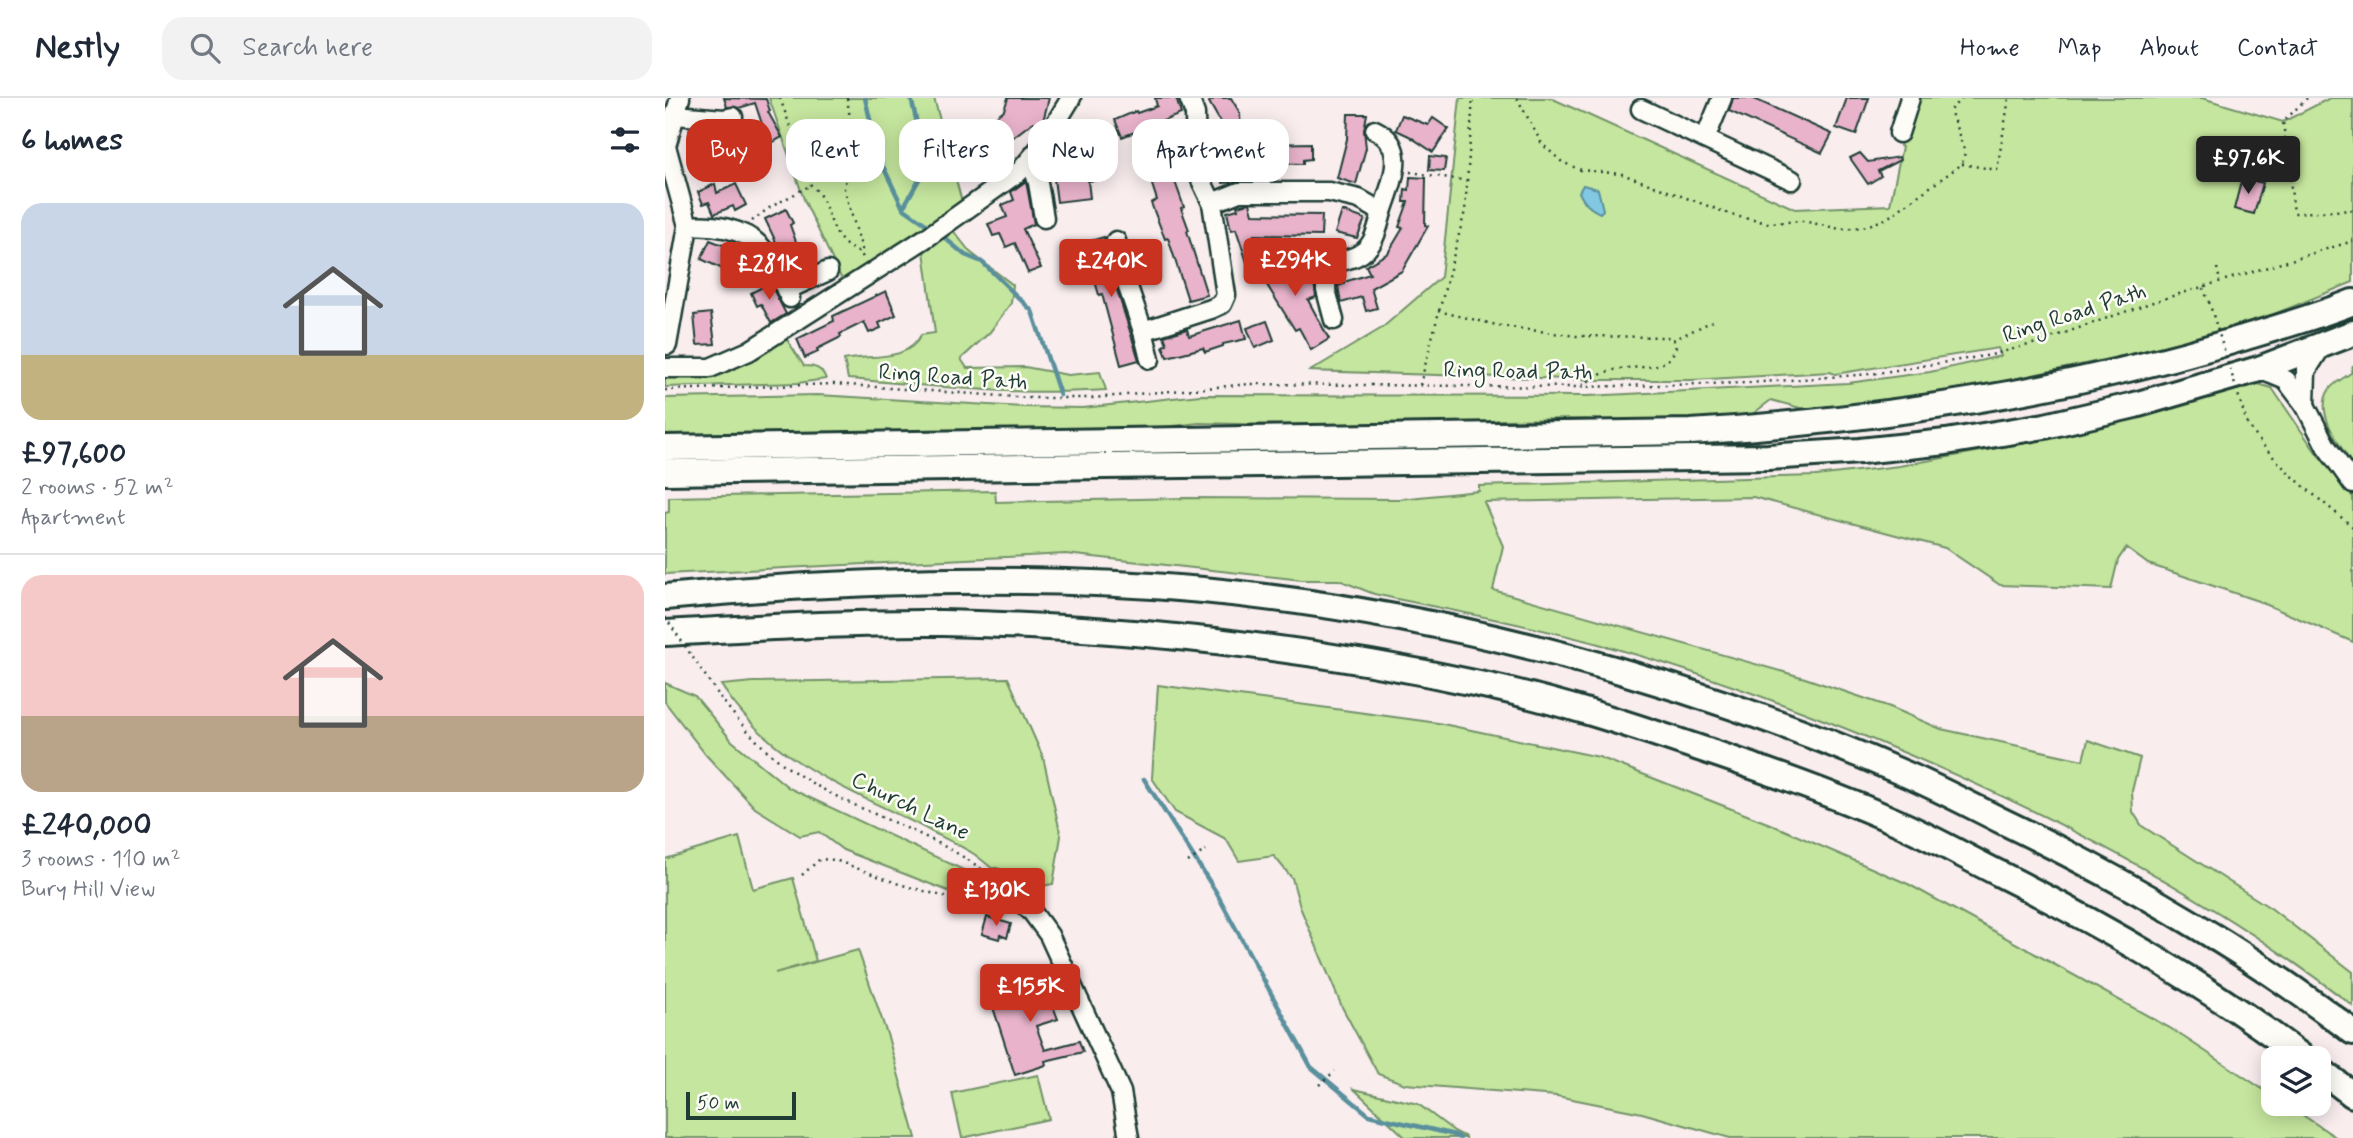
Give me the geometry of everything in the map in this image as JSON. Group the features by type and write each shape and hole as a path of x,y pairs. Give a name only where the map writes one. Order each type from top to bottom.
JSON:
{"highway":[{"path":"665,448 1691,432 1783,426 1856,418 2049,387 2175,358 2322,314 2353,302"},
{"path":"665,472 1727,457 1847,452 1946,442 2045,426 2134,405 2259,369 2353,333"},
{"path":"665,597 928,582 1070,582 1203,590 1343,608 1518,643 1632,674 1790,728 1905,773 2069,853 2193,924 2319,1006 2353,1032"},
{"path":"665,633 941,623 1077,630 1198,638 1339,657 1482,684 1614,719 1775,774 1894,821 2045,897 2169,966 2286,1046"},
{"path":"2331,1078 2353,1095"}],"street":[{"path":"1058,119 1071,98"},
{"path":"1143,331 1222,304 1226,295 1212,203 1201,180 1196,158 1195,114 1189,98"},
{"path":"1705,139 1722,98"},
{"path":"1899,133 1910,98"},
{"path":"667,337 688,226 669,178 666,146 678,106 724,119 733,117"},
{"path":"1641,109 1792,180"},
{"path":"1334,320 1326,290 1327,267 1333,262 1364,253 1375,240 1395,170 1397,158 1394,148 1382,134 1374,130"},
{"path":"665,368 710,368 749,351 935,231 1020,171 1028,162"},
{"path":"1038,182 1044,218"},
{"path":"1212,203 1239,192 1329,192 1359,199 1382,212"},
{"path":"688,226 704,225 740,233 760,245 788,294 828,271"},
{"path":"1116,240 1150,359"},
{"path":"2305,405 2306,371 2323,344"},
{"path":"2259,369 2286,380 2305,405 2326,446 2353,484"},
{"path":"996,879 1032,912 1049,935 1121,1092 1129,1138"}],"path":[{"path":"780,98 811,185 819,192 836,234 849,249 861,253"},
{"path":"847,98 853,139 844,189 869,274"},
{"path":"1420,385 1465,211 1473,98"},
{"path":"1517,98 1542,144 1562,162 1581,170 1622,174 1735,216 1768,223 1803,221 1840,229 1863,228 1886,219 1963,162 1965,152 1950,110 1962,98"},
{"path":"1963,162 1997,170 2009,98"},
{"path":"2307,98 2283,122 2294,213 2353,210"},
{"path":"1395,170 1469,181"},
{"path":"740,233 755,217 811,185"},
{"name":"Ring Road Path","path":"665,390 834,384 1030,398 1093,398 1250,384 1578,387 1748,383 1871,374 1991,355 2035,343 2153,302 2353,241"},
{"path":"2217,268 2221,283"},
{"path":"2203,288 2247,423 2261,445 2287,472 2353,527"},
{"path":"1438,311 1501,326 1576,336 1667,337 1677,346 1674,354 1664,363 1616,369 1578,387"},
{"path":"1673,340 1717,318"},
{"name":"Church Lane","path":"665,617 720,697 759,743 794,772 848,802 956,853 996,879"},
{"path":"1188,862 1206,850"},
{"path":"801,875 820,859 835,860 899,884 985,908 996,906 1012,892"},
{"path":"1319,1084 1335,1071"}],"green space":[{"path":"769,98 934,98 940,119 899,119 899,182 957,182 962,202 844,284 798,182 885,182 885,119 786,119 786,147"},
{"path":"1460,98 1551,98 1795,209 1890,205 1902,147 1900,146 1916,98 2202,98 2283,122 2330,98 2353,98 2353,282 2212,337 1933,396 1804,409 1771,400 1750,416 1628,422 1585,419 1499,420 1463,426 1414,428 1199,423 1156,428 973,434 665,434 665,398 818,395 1083,408 1200,395 1587,396 1848,383 1930,372 2001,356 1998,348 1835,374 1830,372 1692,380 1601,380 1310,371 1382,328 1441,277"},
{"path":"952,229 970,252 1013,285 1011,303 990,332 961,359 967,368 1025,367 1068,375 1100,372 1106,390 1009,391 848,379 844,360 897,354 915,344 921,335 935,333 924,251"},
{"path":"786,338 804,366 818,368 826,379 798,383 665,387 665,371 740,364"},
{"path":"2353,365 2353,466 2331,430 2325,399 2336,383 2351,373"},
{"path":"2258,384 2272,388 2315,451 2353,497 2353,642 2258,601 2148,564 2126,548 2118,560 2111,589 2000,585 1945,548 1753,497 1484,502 1503,546 1493,590 1805,678 1890,707 1941,729 2083,760 2088,740 2140,758 2132,791 2133,812 2142,826 2272,909 2353,972 2353,1006 2240,926 2181,890 2059,824 1996,794 1869,738 1768,699 1665,663 1568,636 1374,594 1339,580 1302,580 1066,554 665,574 665,513 669,512 669,497 995,491 996,502 1185,498 1399,499 1479,491 1479,486 1816,476 1899,466 2058,437"},
{"path":"1008,678 1043,757 1061,836 1053,884 1036,887 1027,899 974,854 844,788 790,756 742,713 721,685 753,682"},
{"path":"665,683 695,696 732,741 789,788 968,872 994,893 992,899 961,896 843,850 819,832 800,836 755,808 706,755 665,702"},
{"path":"1158,685 1438,723 1599,757 1770,824 1908,884 2170,1028 2261,1088 2261,1116 2304,1116 2337,1138 1730,1138 1642,1113 1557,1096 1405,1084 1378,1074 1342,1007 1300,907 1292,878 1274,856 1239,861 1226,839 1175,812 1152,778"},
{"path":"739,837 753,889 793,878 816,961 775,973 858,950 888,1037 916,1138 665,1138 665,859"},
{"path":"1038,1075 1049,1119 962,1138 952,1093"},
{"path":"1354,1089 1418,1104 1467,1138 1406,1138"}],"water":[{"path":"1583,185 1598,189 1603,210 1600,213 1583,199 1579,192"}],"building":[{"path":"724,98 766,99 772,119 760,119 755,103 739,108 727,107"},
{"path":"1008,98 1049,98 1044,119 1028,119 1028,126 1014,136 1014,119 992,119 1004,110"},
{"path":"1155,98 1176,98 1181,114 1168,119 1132,119 1132,133 1122,137 1117,119 1157,106"},
{"path":"1216,98 1231,98 1240,113 1240,119 1219,119 1209,102"},
{"path":"1733,98 1752,98 1832,134 1822,153 1729,111"},
{"path":"1847,98 1869,98 1856,135 1836,128"},
{"path":"1348,114 1367,114 1364,130 1366,148 1356,184 1337,178 1347,139"},
{"path":"1402,115 1428,125 1433,118 1449,129 1433,152 1396,130"},
{"path":"772,119 782,137 772,143"},
{"path":"1289,143 1311,143 1311,159 1303,160 1303,164 1289,164"},
{"path":"1860,153 1868,162 1899,157 1900,160 1878,171 1881,176 1868,184 1850,158"},
{"path":"1430,156 1446,158 1444,171 1429,170"},
{"path":"1410,177 1426,178 1425,225 1428,226 1402,271 1371,288 1377,308 1366,311 1362,297 1341,303 1338,286 1370,274 1366,266 1388,253 1403,228 1399,227 1408,202 1404,202 1405,189 1409,190"},
{"path":"2242,178 2263,183 2254,214 2234,209"},
{"path":"1026,181 1034,224 1023,229 1041,268 1028,273 1015,243 1006,247 1000,234 993,236 988,224 1007,217 1002,205 1014,200 1011,192"},
{"path":"1054,182 1088,182 1090,198 1057,202"},
{"path":"1151,182 1175,182 1207,295 1188,300 1168,238 1165,239 1151,203 1157,200"},
{"path":"715,184 717,193 736,184 746,205 735,211 733,206 714,214 709,202 703,204 698,192"},
{"path":"1250,203 1253,214 1322,215 1321,236 1254,235 1259,256 1247,262 1236,229 1231,230 1227,212"},
{"path":"786,209 793,223 790,225 799,250 783,257 765,219"},
{"path":"1342,211 1365,219 1357,238 1335,233"},
{"path":"1104,237 1139,360 1121,365 1102,294 1099,295 1084,243"},
{"path":"710,240 751,256 742,278 701,259"},
{"path":"1304,259 1306,285 1314,282 1316,297 1308,300 1329,339 1311,350 1299,328 1295,330 1257,269"},
{"path":"770,283 786,314 771,323 761,304 757,306 751,293"},
{"path":"886,291 896,315 879,323 881,328 869,333 864,322 840,334 841,337 805,358 797,339 834,321 833,316"},
{"path":"711,313 715,344 697,345 694,315"},
{"path":"1241,320 1246,339 1223,344 1205,352 1203,348 1167,357 1163,346 1167,344 1164,336 1187,329 1189,336"},
{"path":"1267,321 1274,340 1255,348 1247,328"},
{"path":"987,917 1011,924 1007,938 1000,935 999,939 982,934"},
{"path":"1054,975 1064,1002 1053,1006 1058,1019 1036,1026 1045,1050 1079,1041 1083,1052 1045,1061 1046,1065 1015,1075 990,998"}],"waterway":[{"path":"865,98 879,158 903,208 933,229"},
{"path":"903,208 927,165 911,98"},
{"path":"940,234 965,255 982,262 1032,311 1060,395"},
{"path":"1144,779 1216,892 1311,1067 1369,1115 1460,1138"}]}
